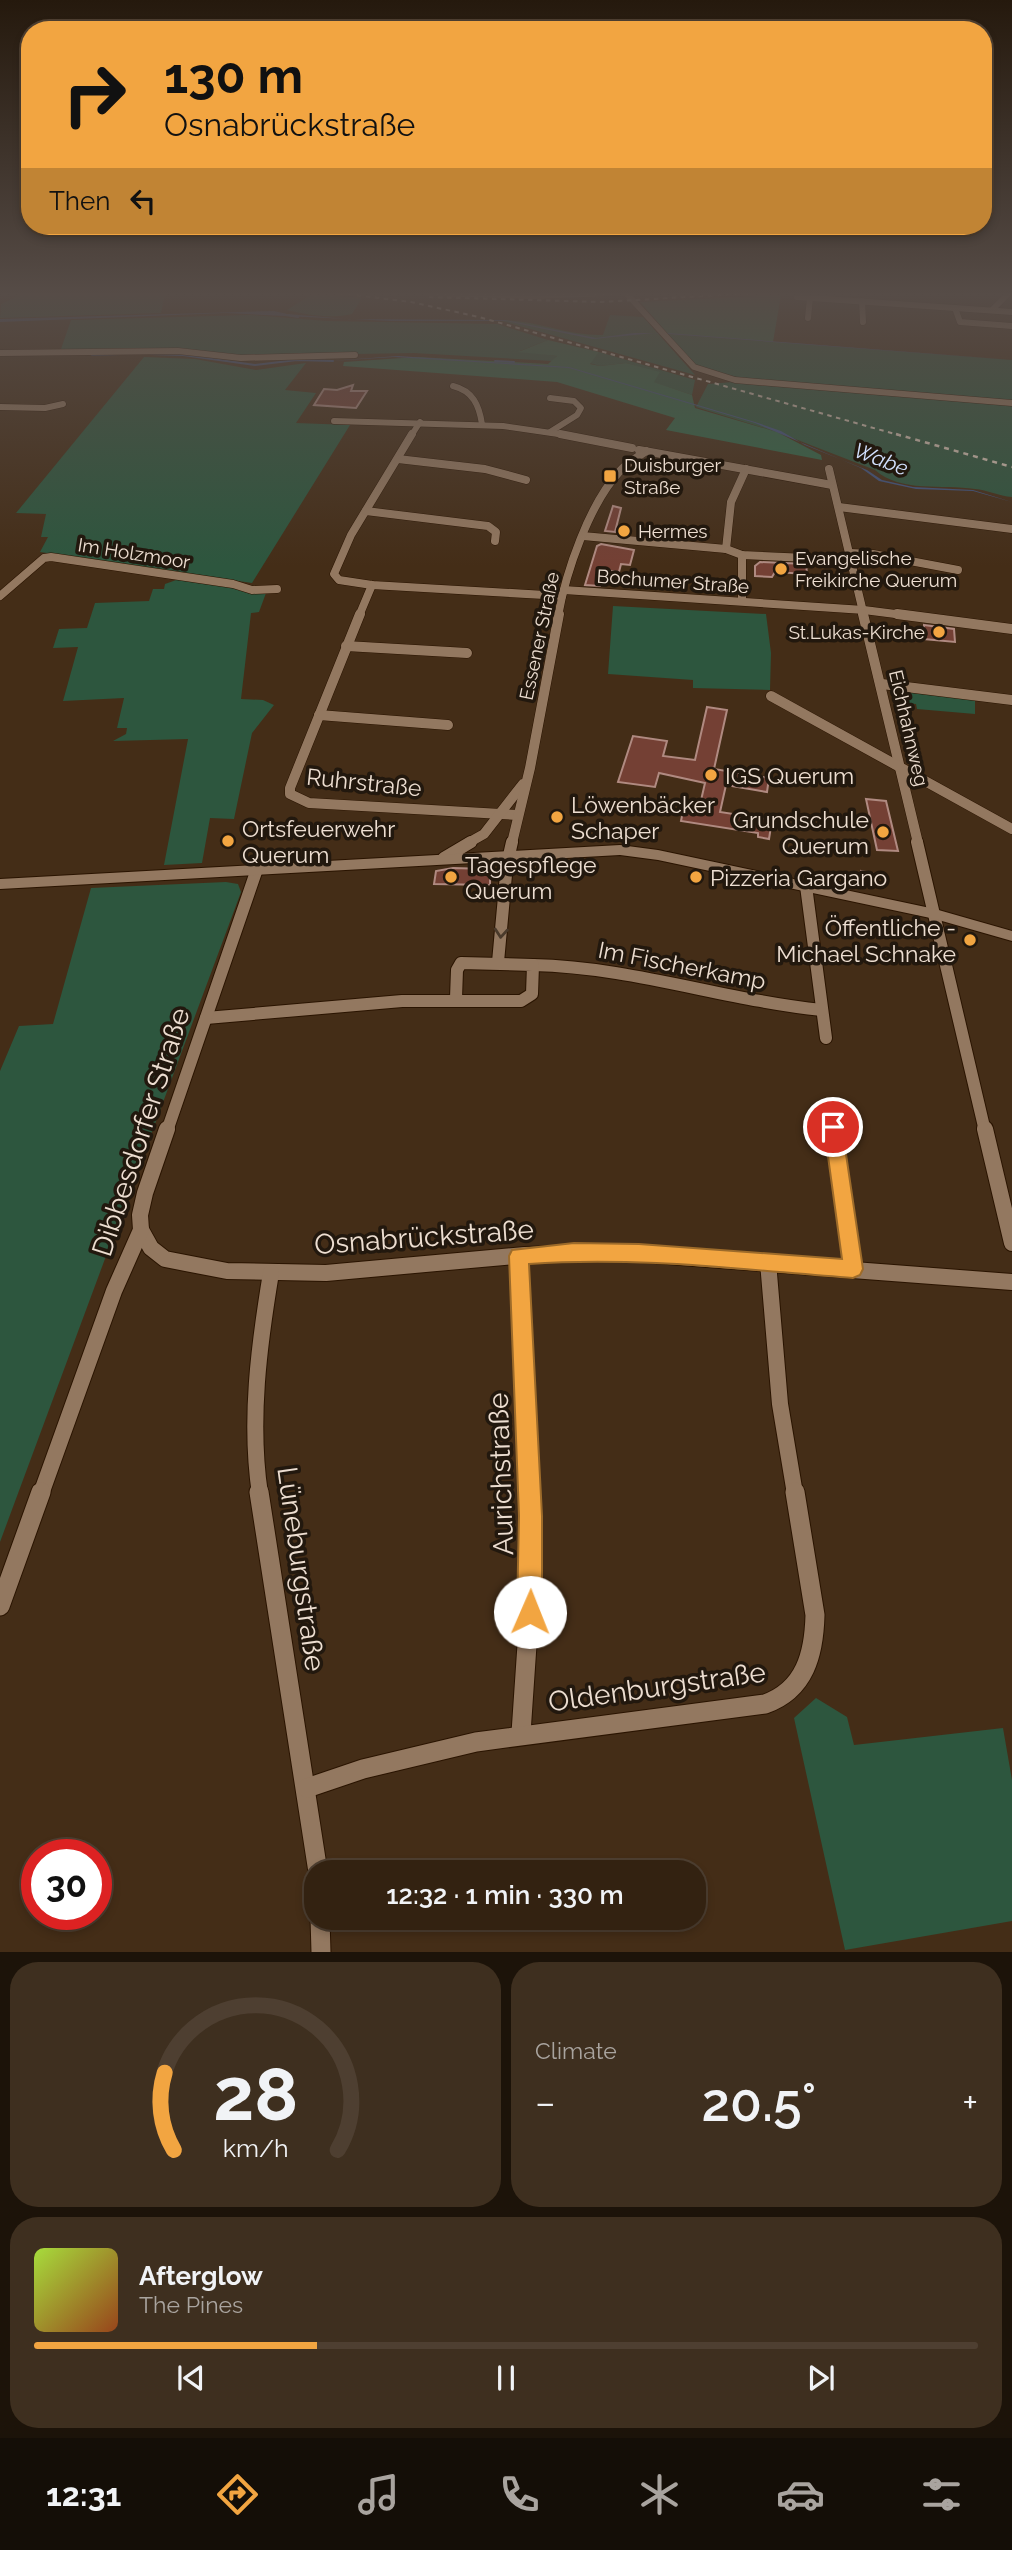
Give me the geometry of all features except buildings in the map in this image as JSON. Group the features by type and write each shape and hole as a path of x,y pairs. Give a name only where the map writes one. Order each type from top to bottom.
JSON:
{"main road":[{"path":"0,884 444,858 633,851 935,914 1012,936"}],"street":[{"path":"782,384 1012,404"},
{"path":"453,386 472,394 479,406 482,424"},
{"path":"550,398 574,401 581,408 577,415 550,432"},
{"path":"0,407 45,408 63,404"},
{"path":"334,421 482,424 550,432 832,485"},
{"path":"420,422 366,511 488,526 496,532 495,541"},
{"name":"Essener Straße","path":"620,470 618,465 632,448"},
{"name":"Essener Straße","path":"509,855 527,779 563,593 583,536 600,501 620,470 646,451"},
{"path":"398,459 497,472 520,476 526,480"},
{"path":"726,549 731,502 746,469"},
{"name":"Eichhahnweg","path":"829,469 882,684 883,702 1012,1243"},
{"path":"839,507 1012,530"},
{"name":"Bochumer Straße","path":"366,511 335,566 334,574 339,580 372,585 742,601 864,610 1012,628"},
{"path":"583,536 726,549 742,555 873,554 958,570"},
{"path":"742,555 742,601"},
{"name":"Im Holzmoor","path":"0,596 44,558 51,557 233,584 252,590 277,589"},
{"name":"Ruhrstraße","path":"372,585 290,788 290,794 309,803 518,815"},
{"path":"346,646 467,653"},
{"path":"882,684 1012,700"},
{"path":"771,695 901,770 1011,828"},
{"path":"319,715 447,725"},
{"name":"Essener Straße","path":"444,858 474,841 527,779"},
{"path":"498,962 509,855"},
{"name":"Dibbesdorfer Straße","path":"0,1606 114,1291 141,1230 139,1215 145,1193 257,869"},
{"path":"806,886 826,1038"},
{"name":"Im Fischerkamp","path":"456,998 457,970 461,963 498,962 609,968 768,1004 822,1010"},
{"path":"206,1018 331,1005 456,998 528,999 532,994 533,965"},
{"path":"830,1107 853,1269"},
{"name":"Osnabrückstraße","path":"141,1230 147,1245 160,1257 175,1263 243,1272 362,1270 574,1252 639,1253 1012,1282"},
{"name":"Aurichstraße","path":"519,1256 531,1516 530,1601 521,1733"},
{"name":"Oldenburgstraße","path":"307,1788 351,1771 410,1754 521,1733 765,1704 780,1701 794,1689 816,1640 815,1615 780,1404 768,1262"},
{"name":"Lüneburgstraße","path":"271,1273 262,1329 254,1455 285,1671 307,1788 316,1860"},
{"path":"320,1930 321,1951"}],"green space":[{"path":"122,384 290,384 285,390 316,393 296,423 350,425 252,583 40,552 48,537 41,537 46,514 16,513"},
{"path":"564,384 660,384 692,395 695,408 777,432 821,455 822,460 666,430 675,418"},
{"path":"659,384 694,384 692,395"},
{"path":"708,384 758,384 1012,405 1012,497 975,489 897,482 875,470 777,432 696,407"},
{"path":"792,384 1012,384 1012,402"},
{"path":"179,579 266,593 259,612 251,613 241,699 263,700 274,705 252,733 234,819 210,818 202,863 164,865 188,739 113,741 126,734 127,728 117,728 124,698 63,701 78,647 53,648 59,629 87,628 95,603 149,601 153,589 164,589 165,584"},
{"path":"613,606 766,614 771,653 770,690 693,688 693,680 608,674"},
{"path":"905,692 975,700 975,714 917,709 916,704 893,703 895,695"},
{"path":"226,882 238,884 241,892 0,1542 0,1071 19,1026 53,1024 91,888"},
{"path":"816,1698 847,1717 854,1745 1003,1728 1012,1780 1012,1921 845,1950 794,1718"}],"water":[{"path":"623,384 755,422 781,431 800,442 755,423"},
{"path":"841,460 867,470 882,480 913,487 973,490 1012,502 973,491 916,489 879,481 861,468"}],"railway":[{"path":"717,384 902,436"},
{"path":"896,434 1012,467"}],"place":[{"name":"Duisburger Straße","path":"610,476"},
{"name":"Hermes","path":"624,531"},
{"name":"Evangelische Freikirche Querum","path":"781,569"},
{"name":"St.Lukas-Kirche","path":"939,632"},
{"name":"IGS Querum","path":"711,775"},
{"name":"Löwenbäcker Schaper","path":"557,817"},
{"name":"Grundschule Querum","path":"883,832"},
{"name":"Ortsfeuerwehr Querum","path":"228,841"},
{"name":"Tagespflege Querum","path":"451,877"},
{"name":"Pizzeria Gargano","path":"696,877"},
{"name":"Öffentliche - Michael Schnake","path":"970,940"}],"route":[{"path":"530,1612 531,1516 519,1256 574,1252 639,1253 853,1269 833,1127"}],"water label":[{"name":"Wabe","path":"881,459"}]}
